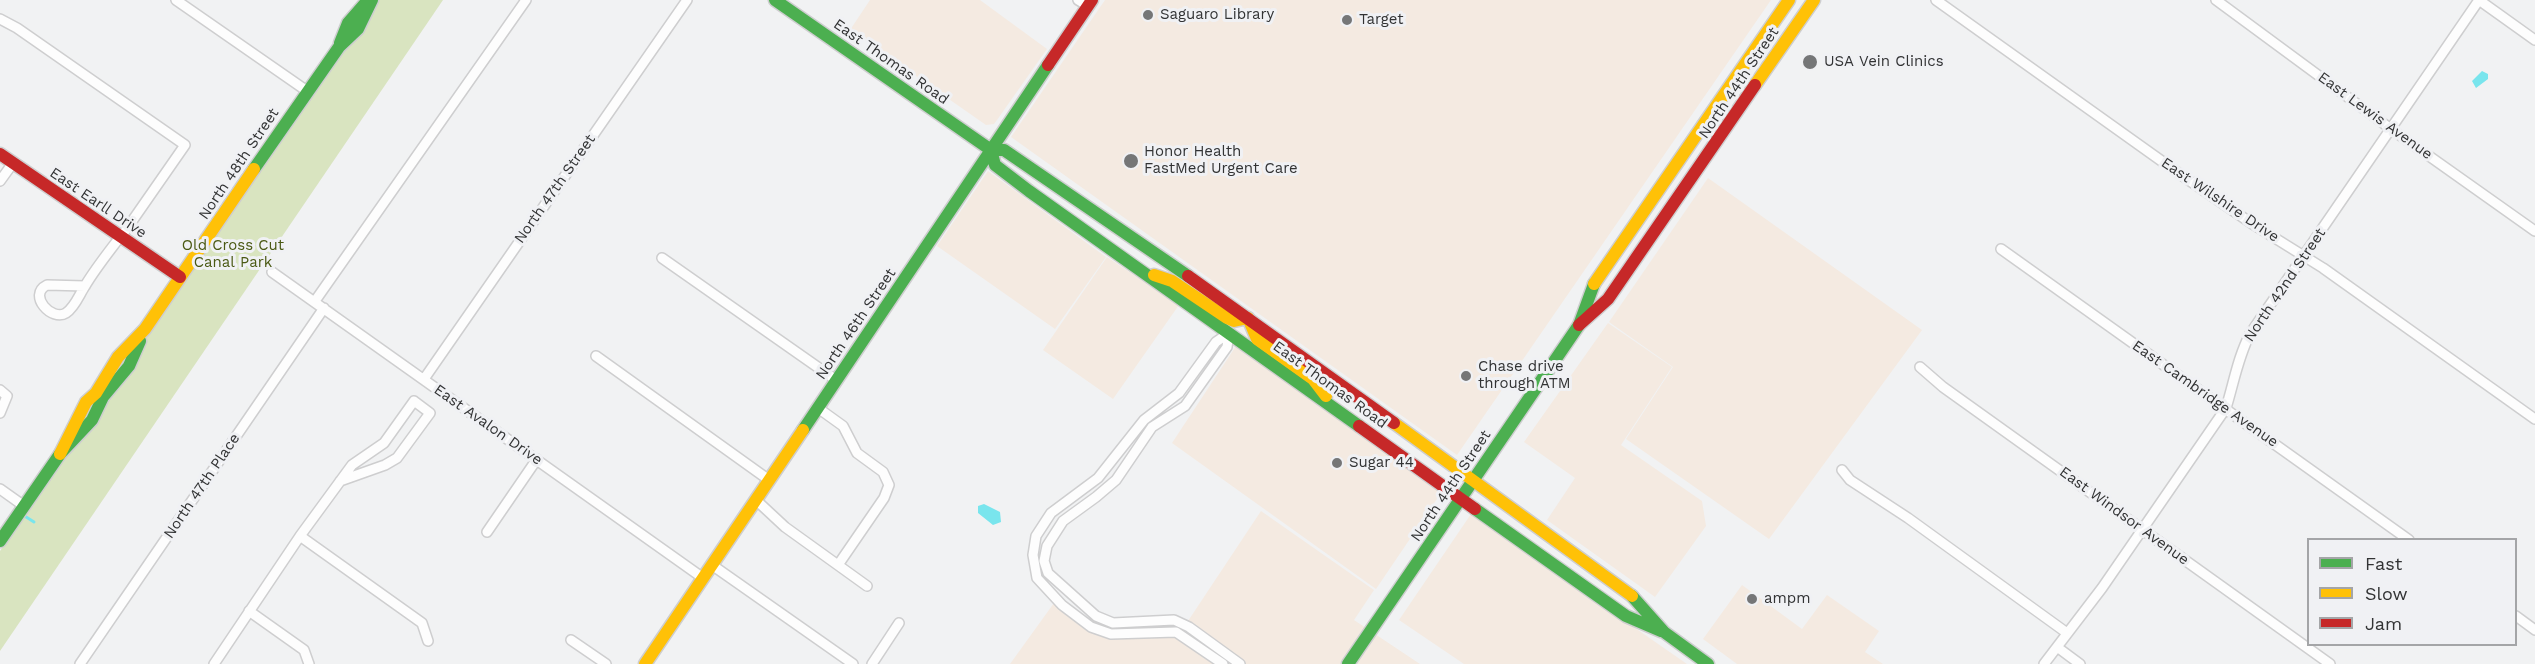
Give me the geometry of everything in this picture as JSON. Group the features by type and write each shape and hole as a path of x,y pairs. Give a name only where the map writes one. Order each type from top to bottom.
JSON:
{"main road":[{"name":"North 48th Street","path":"0,541 60,454 92,420 103,397 114,382 122,376 145,329 307,91 339,46 358,29 370,0"},
{"name":"East Thomas Road","path":"775,0 991,150 1004,150 1248,318 1630,594 1664,632 1708,664"},
{"name":"North 44th Street","path":"1348,664 1579,325 1608,299 1814,0"},
{"name":"North 46th Street","path":"645,664 991,150 1086,2"},
{"name":"North 44th Street","path":"1579,325 1591,288 1786,5"},
{"name":"East Thomas Road","path":"991,150 995,165 1141,271 1626,616 1664,632"},
{"name":"East Earll Drive","path":"0,154 180,277"},
{"path":"1141,271 1172,281 1227,318 1234,321 1248,318 1257,339 1313,379 1334,407"}],"street":[{"path":"176,0 307,91"},
{"path":"315,301 526,0"},
{"name":"North 47th Street","path":"424,379 687,0"},
{"name":"East Wilshire Drive","path":"1936,0 2196,185 2303,256 2535,419"},
{"name":"East Lewis Avenue","path":"2216,0 2391,129 2535,231"},
{"path":"2479,0 2535,40"},
{"name":"North 42nd Street","path":"2044,664 2143,530 2226,408 2240,354 2250,334 2479,0"},
{"path":"1786,5 1799,22"},
{"path":"0,19 185,145 85,286 73,307 60,315 41,303 39,294 42,287 47,285 85,286"},
{"path":"0,181 13,163"},
{"name":"East Cambridge Avenue","path":"2001,249 2406,538"},
{"path":"662,258 836,380"},
{"name":"East Avalon Drive","path":"272,272 703,578"},
{"name":"North 47th Place","path":"80,664 324,308"},
{"path":"1223,664 1176,632 1111,634 1092,627 1062,605 1037,578 1033,555 1036,536 1051,513 1098,478 1143,420 1179,393 1216,342 1229,333"},
{"path":"1229,333 1227,347 1185,406 1152,427 1116,480 1063,521 1047,546 1044,561 1048,573 1096,616 1113,623 1174,620 1188,627 1240,664"},
{"path":"596,356 769,480"},
{"name":"East Windsor Avenue","path":"1920,367 1943,387 2330,664"},
{"path":"0,390 7,396 0,413"},
{"path":"214,664 300,536 340,481 352,465 384,442 414,401 430,413 397,458 385,465 340,481"},
{"path":"818,408 843,426 857,453 883,472 889,485 884,498 838,565"},
{"path":"487,532 537,459"},
{"path":"1842,470 1850,480 1908,518 2067,633"},
{"path":"0,489 24,506"},
{"path":"756,500 785,527 867,586"},
{"path":"300,536 422,623 428,641"},
{"path":"712,565 853,664"},
{"path":"249,611 304,650 309,664"},
{"path":"2517,617 2535,630"},
{"path":"873,664 899,623"},
{"path":"571,640 606,664"},
{"path":"2057,647 2080,664"}],"shaded area":[{"path":"870,0 980,0 1047,49 994,124 986,125 850,30"},
{"path":"1105,0 1771,0 1457,455 1011,137"},
{"path":"988,171 1106,257 1055,329 937,246"},
{"path":"1708,178 1922,330 1769,539 1626,439 1673,367 1609,322"},
{"path":"1107,257 1179,305 1113,399 1043,350"},
{"path":"1608,323 1672,367 1621,445 1702,501 1706,526 1655,597 1547,520 1575,478 1524,442"},
{"path":"1236,346 1441,493 1376,589 1172,443"},
{"path":"1261,511 1374,590 1354,620 1420,664 1010,664 1054,603 1105,637 1175,636 1188,621"},
{"path":"1471,514 1687,664 1464,664 1399,620"},
{"path":"1742,585 1802,629 1827,595 1879,631 1865,652 1883,664 1737,664 1703,639"}],"green space":[{"name":"Old Cross Cut Canal Park","path":"377,0 443,0 0,651 0,551"}],"water":[{"path":"2482,71 2488,74 2488,79 2476,88 2472,81"},
{"path":"984,504 1000,512 1001,522 993,525 978,513 978,506"}],"waterway":[{"path":"23,515 34,522"}],"traffic: fast":[{"path":"340,43 348,23 368,0"},
{"path":"254,169 339,47 358,29 372,0"},
{"path":"775,0 991,150 1004,150 1188,276"},
{"path":"803,430 1048,65"},
{"path":"991,150 995,165 1029,191 1359,426"},
{"path":"1348,664 1579,325 1594,284"},
{"path":"0,541 60,454 92,420 103,397 129,366 140,341"},
{"path":"1475,509 1626,616 1661,631"},
{"path":"1632,596 1664,632 1708,664"}],"traffic: slow":[{"path":"1594,284 1789,0"},
{"path":"1755,85 1814,0"},
{"path":"60,454 86,402 96,393 118,357 145,329 254,169"},
{"path":"1154,275 1172,281 1227,318 1234,321 1248,318"},
{"path":"1248,318 1257,339 1313,379 1326,396"},
{"path":"1394,423 1632,596"},
{"path":"645,664 803,430"}],"traffic: jam":[{"path":"1048,65 1092,0"},
{"path":"1579,325 1608,299 1755,85"},
{"path":"0,154 180,277"},
{"path":"1188,276 1394,423"},
{"path":"1359,426 1475,509"}],"place":[{"name":"Saguaro Library","path":"1148,15"},
{"name":"Target","path":"1347,20"},
{"name":"USA Vein Clinics","path":"1810,62"},
{"name":"Honor Health FastMed Urgent Care","path":"1131,161"},
{"name":"Chase drive through ATM","path":"1466,376"},
{"name":"Sugar 44","path":"1337,463"},
{"name":"ampm","path":"1752,599"}]}
